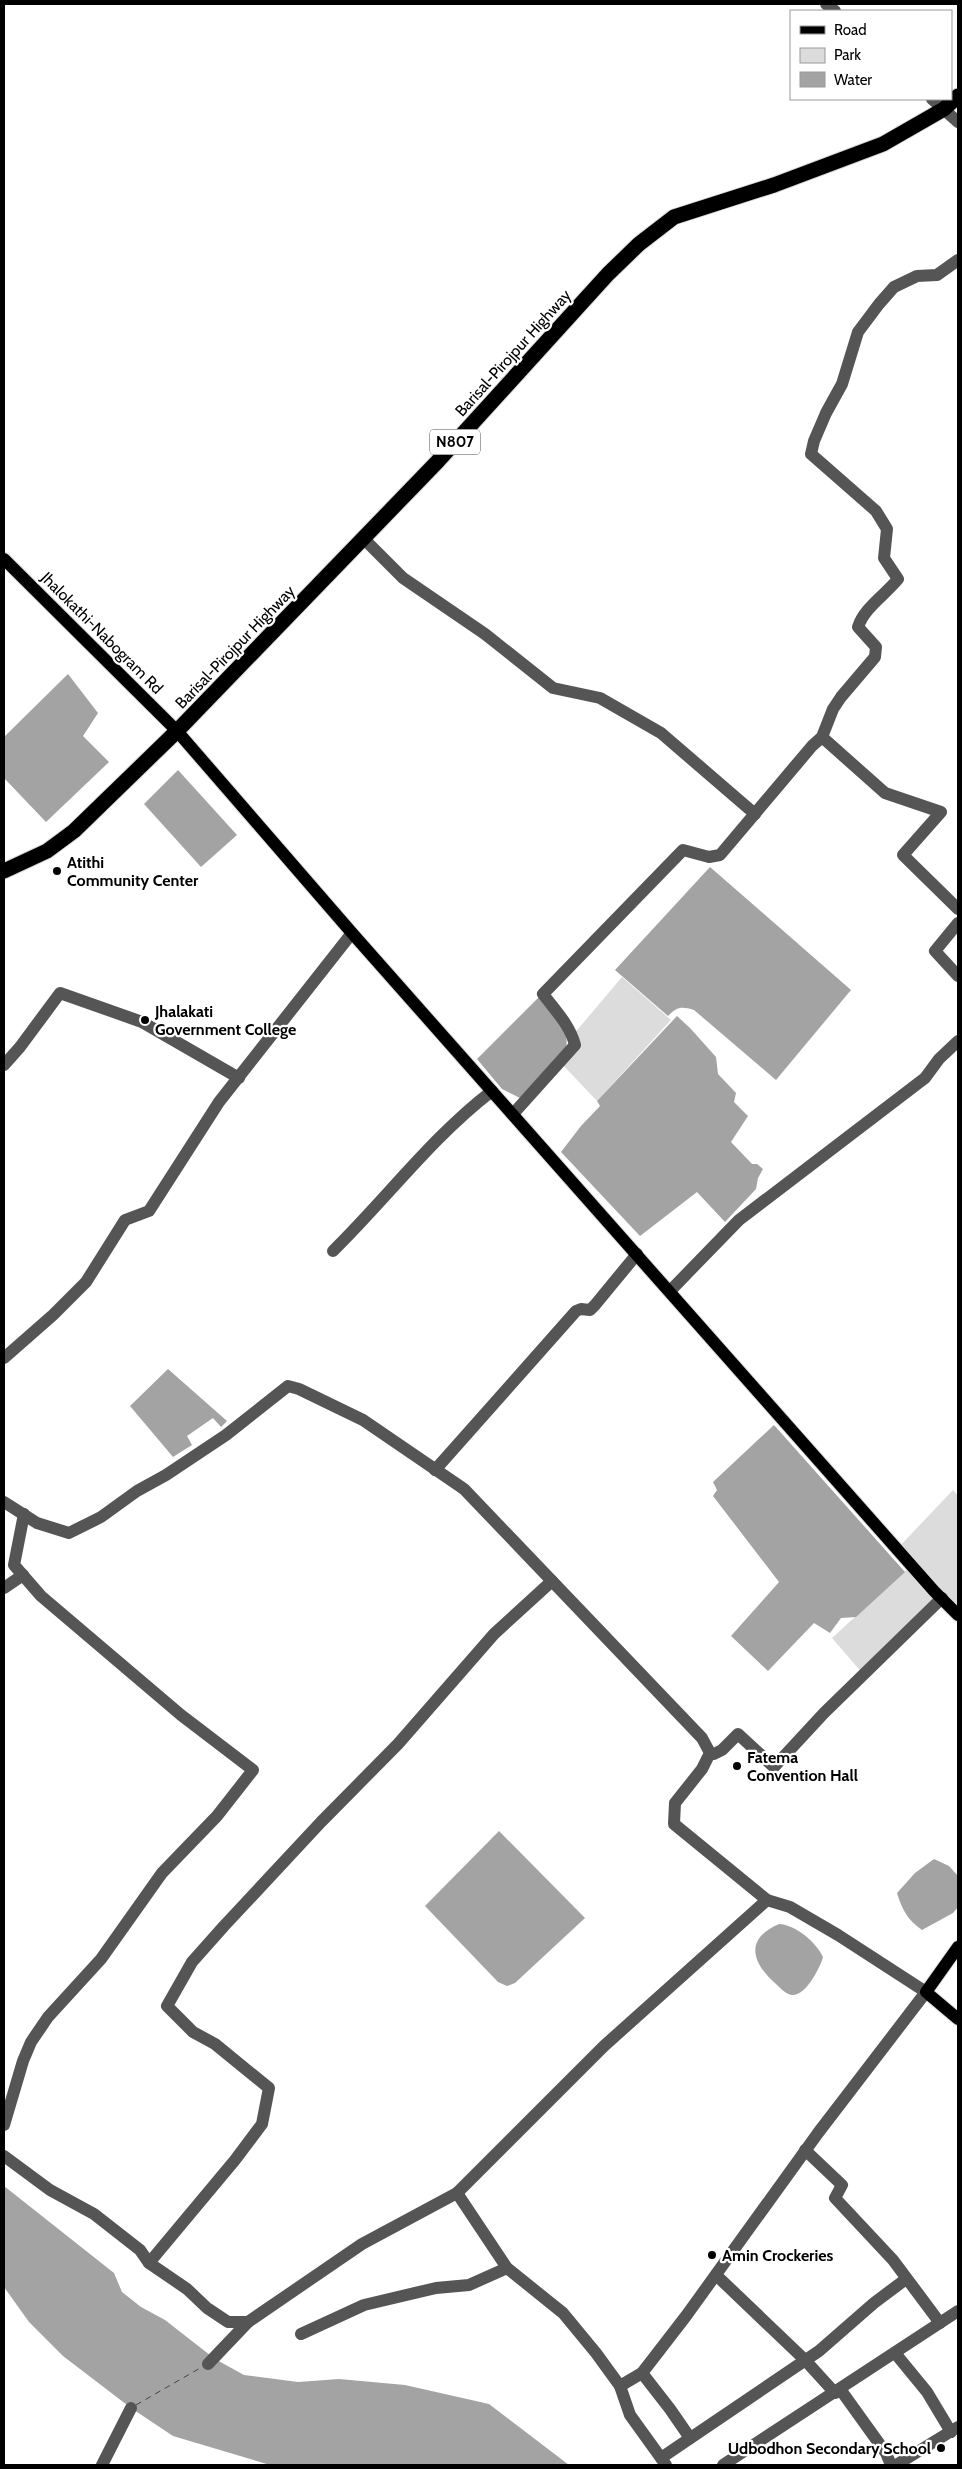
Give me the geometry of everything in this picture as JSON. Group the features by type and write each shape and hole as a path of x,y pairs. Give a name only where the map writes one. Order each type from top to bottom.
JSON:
{"highway":[{"name":"Barisal-Pirojpur Highway","path":"4,871 47,851 74,831 178,731 438,461 608,274 639,244 674,218 774,185 883,144 944,109 958,96"}],"main road":[{"name":"Jhalokathi-Nabogram Rd","path":"4,559 178,731 352,933 958,1616"},
{"path":"958,1947 926,1992 958,2020"}],"street":[{"path":"933,100 958,122"},
{"path":"513,1114 575,1045 573,1035 543,994 683,850 709,857 720,855 812,746 822,737 833,709 875,656 876,647 858,627 861,618 887,593 898,579 884,558 887,530 876,511 812,454 814,441 826,413 842,384 858,332 879,304 894,287 918,276 937,275 958,260"},
{"path":"363,538 403,578 485,634 553,688 600,698 661,733 755,814"},
{"path":"822,737 885,793 941,812 903,855 958,909"},
{"path":"958,923 935,951 958,976"},
{"path":"4,1358 53,1315 86,1282 125,1220 149,1211 219,1102 352,933"},
{"path":"4,1065 20,1047 60,993 142,1022 239,1078"},
{"path":"670,1291 739,1220 925,1078 939,1059 958,1041"},
{"path":"333,1251 374,1211 423,1153 464,1114 492,1091"},
{"path":"435,1470 576,1311 581,1309 590,1310 596,1305 636,1254"},
{"path":"4,1502 37,1522 69,1533 101,1517 137,1491 226,1435 288,1386 299,1389 363,1420 464,1489 702,1738 710,1753"},
{"path":"4,2125 23,2061 31,2042 48,2017 101,1959 162,1873 217,1816 252,1770 181,1715 41,1596 14,1565 24,1514"},
{"path":"4,1588 23,1575"},
{"path":"149,2263 235,2160 262,2124 269,2088 215,2044 193,2032 168,2006 192,1962 302,1842 398,1744 494,1634 552,1581"},
{"path":"710,1753 714,1754 722,1750 738,1734 774,1767 824,1713 942,1598"},
{"path":"620,2386 642,2373 805,2150 926,1992 838,1935 790,1908 767,1900 674,1824 674,1803 702,1769 710,1753"},
{"path":"208,2364 248,2322 362,2244 457,2193 604,2046 767,1900"},
{"path":"805,2150 842,2185 835,2198 879,2244 940,2323"},
{"path":"4,2156 50,2190 94,2214 140,2250 149,2263 187,2289 207,2308 228,2322 248,2322"},
{"path":"457,2193 507,2268 564,2313 620,2386 630,2416 663,2462 690,2438 825,2346 874,2303 906,2279"},
{"path":"301,2334 364,2305 436,2288 468,2285 507,2268"},
{"path":"716,2274 838,2391 886,2453 891,2465"},
{"path":"723,2465 958,2311"},
{"path":"895,2353 955,2430 896,2465"},
{"path":"642,2373 690,2438"},
{"path":"102,2465 131,2408"}],"green space":[{"path":"622,977 671,1020 597,1101 561,1063 573,1035"},
{"path":"953,1490 958,1496 958,1615 943,1598 864,1675 832,1638 912,1565 897,1549"}],"water":[{"path":"68,674 98,713 83,736 109,762 46,822 4,778 4,737"},
{"path":"178,770 237,835 201,867 144,804"},
{"path":"710,867 851,990 776,1080 694,1010 680,1008 668,1016 615,970"},
{"path":"539,997 562,1028 567,1041 566,1048 520,1098 502,1089 477,1059"},
{"path":"677,1016 716,1057 718,1074 736,1093 734,1102 748,1116 731,1142 752,1164 757,1164 763,1169 758,1178 756,1189 725,1222 697,1192 640,1236 561,1152 581,1126 600,1106 597,1101"},
{"path":"168,1369 227,1421 221,1427 213,1418 187,1436 192,1445 173,1457 130,1406"},
{"path":"774,1425 905,1572 856,1617 841,1618 830,1633 814,1623 768,1671 731,1636 779,1582 713,1496 717,1490 713,1482"},
{"path":"499,1831 585,1918 515,1983 507,1986 498,1982 425,1906"},
{"path":"934,1859 949,1866 958,1876 958,1907 953,1913 922,1930 906,1914 897,1893 915,1873"},
{"path":"779,1924 792,1927 805,1935 816,1946 823,1957 812,1980 797,1994 792,1995 781,1989 761,1968 757,1960 756,1944 760,1937"},
{"path":"4,2186 114,2273 122,2292 141,2307 165,2320 215,2359 244,2375 298,2382 339,2379 405,2385 489,2404 569,2465 270,2465 173,2436 131,2408 63,2356 29,2322 4,2287"}],"ferry route":[{"path":"136,2405 202,2367"}],"place":[{"name":"Atithi Community Center","path":"57,871"},
{"name":"Jhalakati Government College","path":"145,1020"},
{"name":"Fatema Convention Hall","path":"737,1766"},
{"name":"Amin Crockeries","path":"712,2255"},
{"name":"Udbodhon Secondary School","path":"941,2448"}]}
